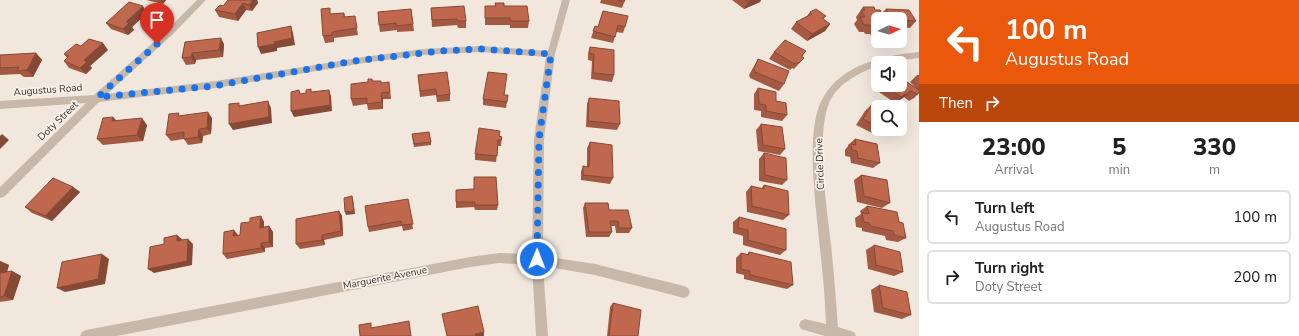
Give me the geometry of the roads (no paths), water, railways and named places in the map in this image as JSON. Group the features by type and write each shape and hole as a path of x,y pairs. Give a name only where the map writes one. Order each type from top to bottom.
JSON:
{"street":[{"name":"Doty Street","path":"0,194 98,97 169,34 202,0"},
{"path":"542,336 537,259 539,139 551,54 566,0"},
{"name":"Augustus Road","path":"0,105 214,86 354,61 440,51 482,49 551,54"},
{"name":"Circle Drive","path":"833,334 820,186 818,139 820,116 826,99 837,85 848,77 875,62 900,56 919,55"},
{"name":"Marguerite Avenue","path":"86,336 470,262 501,258 537,259 573,265 684,292"},
{"path":"805,325 833,334 850,336"}]}
